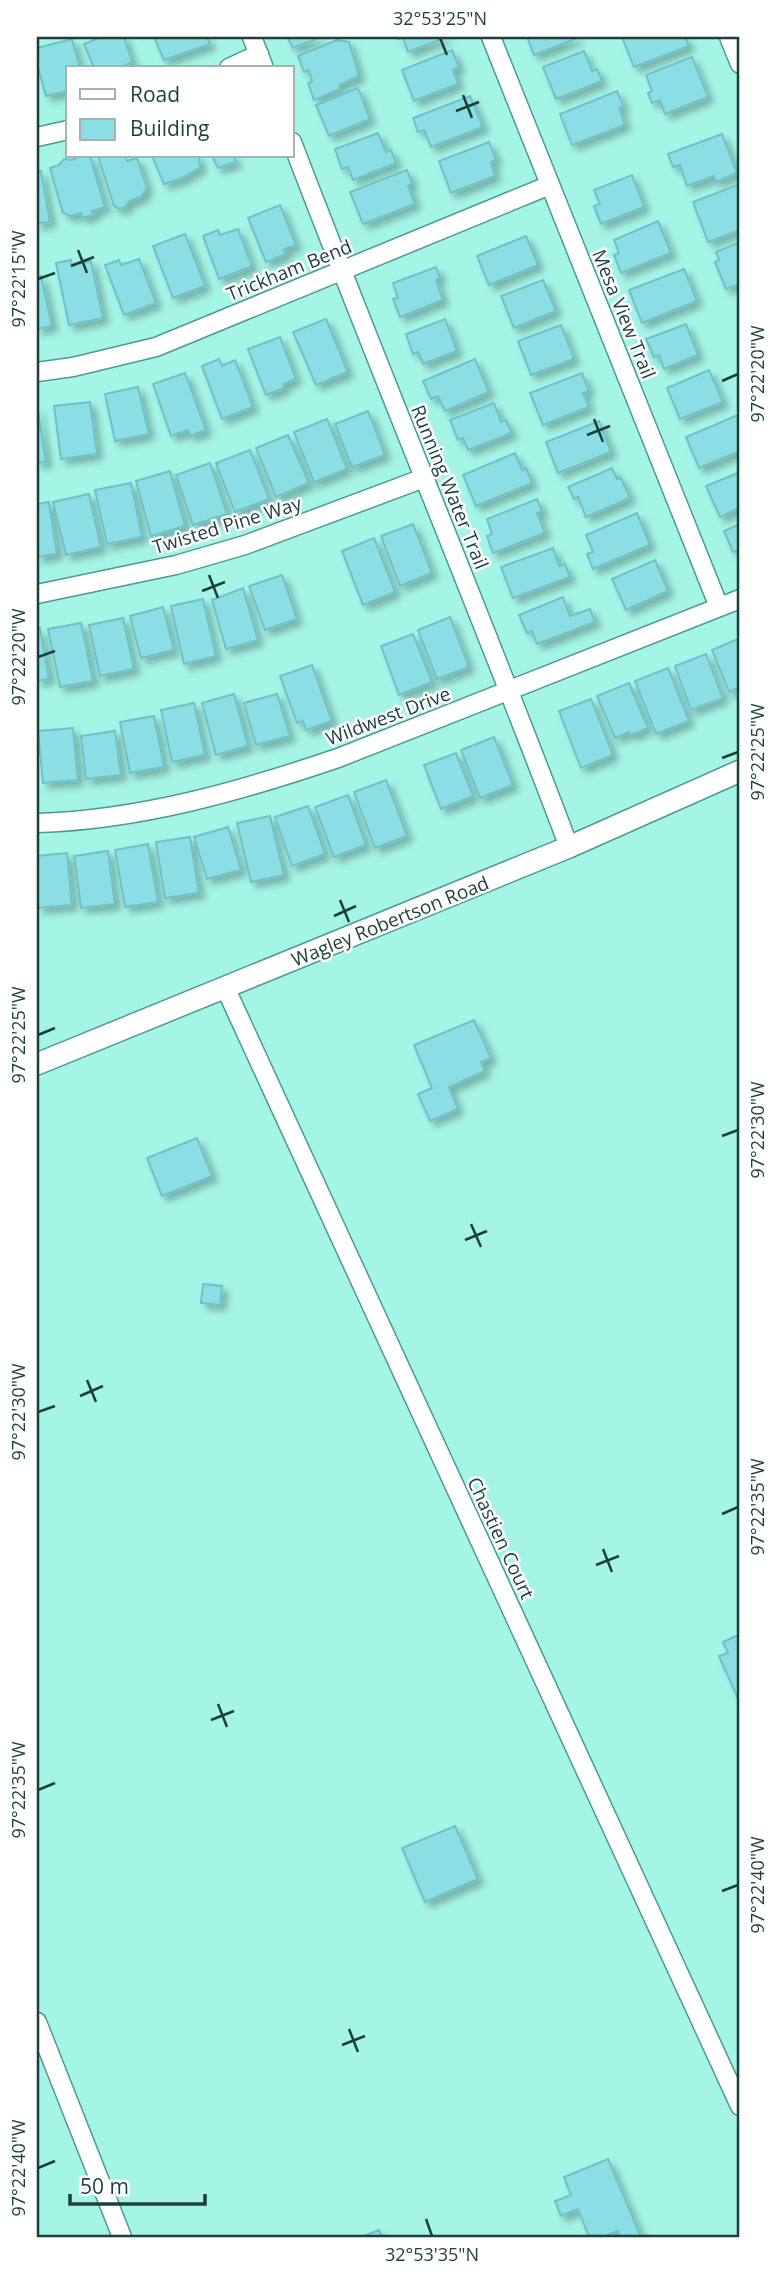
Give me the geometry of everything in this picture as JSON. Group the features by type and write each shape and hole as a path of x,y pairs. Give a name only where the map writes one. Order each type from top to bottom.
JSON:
{"street":[{"path":"238,66 261,61 252,37"},
{"name":"Mesa View Trail","path":"491,37 719,607"},
{"path":"729,37 740,64"},
{"path":"37,137 66,130"},
{"name":"Running Water Trail","path":"294,147 510,691 569,848"},
{"name":"Trickham Bend","path":"37,372 73,367 156,347 551,185"},
{"name":"Twisted Pine Way","path":"37,593 176,565 245,545 424,478"},
{"name":"Wildwest Drive","path":"37,823 140,812 208,798 274,780 338,758 740,599"},
{"name":"Wagley Robertson Road","path":"37,1065 569,848 740,771"},
{"name":"Chastien Court","path":"225,987 740,2106"},
{"path":"37,2022 122,2237"}],"building":[{"path":"101,37 124,37 132,62 124,66 93,66 84,44"},
{"path":"154,37 207,37 210,44 164,60"},
{"path":"287,37 322,37 293,48"},
{"path":"397,37 447,37 408,52 403,38"},
{"path":"527,37 580,37 534,55"},
{"path":"622,37 685,37 689,46 634,67"},
{"path":"72,39 79,66 66,66 66,91 46,96 37,64 37,48"},
{"path":"337,40 349,42 359,76 339,85 340,89 314,100 308,83 312,82 309,70 304,72 298,56"},
{"path":"452,50 459,67 453,70 458,84 414,101 402,70"},
{"path":"584,51 592,71 597,69 602,81 556,99 543,67"},
{"path":"692,57 708,97 665,114 660,100 652,103 648,93 652,91 646,75"},
{"path":"358,88 370,119 329,136 316,105"},
{"path":"617,91 623,106 619,108 625,125 572,145 560,114"},
{"path":"470,96 483,127 431,147 424,130 418,132 413,118"},
{"path":"378,133 386,152 391,150 396,163 353,180 348,167 342,169 335,149"},
{"path":"722,134 737,173 716,182 714,176 687,186 680,165 673,167 668,154"},
{"path":"489,142 496,160 491,162 495,176 451,193 439,161"},
{"path":"91,158 105,207 92,211 94,214 83,218 81,213 71,216 63,213 50,168 59,165 64,159"},
{"path":"99,158 126,158 127,161 137,158 147,188 141,197 129,201 126,207 120,209 114,206"},
{"path":"153,158 199,158 200,168 164,184"},
{"path":"213,158 235,158 236,162 218,168"},
{"path":"407,170 412,184 408,186 415,204 363,224 350,192"},
{"path":"37,171 41,171 50,222 38,223 37,228"},
{"path":"632,175 644,207 601,224 594,206 600,204 594,190"},
{"path":"740,184 740,230 708,242 693,202"},
{"path":"280,205 296,245 284,249 286,254 266,262 248,218"},
{"path":"658,221 671,253 621,273 614,255 619,253 614,240"},
{"path":"238,229 252,266 219,279 203,236 218,230 220,235"},
{"path":"185,234 205,286 173,298 153,246"},
{"path":"526,236 538,265 489,285 477,256"},
{"path":"740,242 740,284 726,289 715,262 719,260 716,252"},
{"path":"139,259 156,303 124,315 105,265 119,260 121,265"},
{"path":"71,260 72,265 91,261 103,318 69,325 56,263"},
{"path":"436,267 440,278 436,280 443,300 400,317 393,299 398,298 393,283"},
{"path":"684,269 697,301 642,323 629,290"},
{"path":"41,276 52,326 37,329 37,277"},
{"path":"543,280 556,311 514,328 501,296"},
{"path":"326,319 348,372 316,385 293,332"},
{"path":"445,319 457,351 423,364 418,352 413,354 406,334"},
{"path":"686,324 698,355 664,369 659,355 654,357 646,339"},
{"path":"561,325 574,359 531,375 518,341"},
{"path":"280,337 296,379 283,384 284,388 266,395 248,349"},
{"path":"219,359 222,366 235,360 253,407 222,419 202,366"},
{"path":"475,359 489,392 445,411 438,396 431,399 423,381"},
{"path":"709,370 723,402 680,419 667,388"},
{"path":"185,373 206,430 190,436 188,430 171,436 153,384"},
{"path":"582,373 589,391 583,393 589,407 543,425 530,393"},
{"path":"138,387 149,434 115,441 105,394"},
{"path":"90,402 97,454 61,459 54,406"},
{"path":"494,403 501,422 506,420 512,433 468,450 463,438 458,440 450,420"},
{"path":"37,405 46,462 37,463"},
{"path":"368,411 385,455 352,467 335,424"},
{"path":"738,415 740,451 699,468 686,437"},
{"path":"327,419 347,469 314,482 294,432"},
{"path":"599,421 611,452 558,473 546,442"},
{"path":"288,435 309,483 276,497 256,448"},
{"path":"250,450 269,499 235,512 216,463"},
{"path":"515,453 522,470 526,468 532,483 476,506 463,475"},
{"path":"210,463 227,514 193,525 176,475"},
{"path":"612,468 617,479 621,478 630,498 586,517 578,497 574,499 568,487"},
{"path":"170,471 185,526 151,536 136,481"},
{"path":"740,472 740,508 720,517 706,486"},
{"path":"131,483 142,537 107,544 95,490"},
{"path":"89,494 101,547 66,555 53,502"},
{"path":"537,499 542,511 537,513 545,533 493,553 487,536 492,534 487,519"},
{"path":"49,502 57,554 37,557 37,504"},
{"path":"637,513 650,545 593,569 587,554 593,552 586,535"},
{"path":"413,524 432,573 400,586 381,536"},
{"path":"740,524 740,552 733,552 724,531"},
{"path":"374,538 395,592 363,605 342,551"},
{"path":"553,548 559,566 565,564 570,577 513,598 501,567"},
{"path":"655,560 668,591 626,610 612,579"},
{"path":"282,575 297,619 265,630 249,586"},
{"path":"243,588 258,640 226,649 212,600"},
{"path":"563,597 570,616 590,609 595,622 537,644 532,631 527,633 519,615"},
{"path":"203,599 216,656 184,664 171,606"},
{"path":"163,607 174,650 141,658 130,616"},
{"path":"450,617 469,667 437,679 418,630"},
{"path":"123,618 134,669 100,676 89,625"},
{"path":"81,623 93,681 60,687 48,629"},
{"path":"40,628 49,679 37,681 37,629"},
{"path":"413,634 432,682 399,695 381,646"},
{"path":"740,638 740,687 729,692 712,650"},
{"path":"706,654 723,698 691,710 675,666"},
{"path":"312,665 332,721 306,730 303,721 297,723 280,676"},
{"path":"668,668 689,721 656,734 635,681"},
{"path":"629,683 648,728 615,738 597,696"},
{"path":"234,694 248,746 216,755 202,703"},
{"path":"277,694 290,736 256,745 244,703"},
{"path":"591,699 613,755 581,768 559,711"},
{"path":"194,703 205,755 172,762 161,710"},
{"path":"154,716 164,767 130,773 120,722"},
{"path":"73,728 78,780 43,783 38,731"},
{"path":"115,731 121,775 86,779 81,736"},
{"path":"494,737 513,785 480,798 461,750"},
{"path":"456,753 473,796 441,809 424,765"},
{"path":"386,780 407,836 375,848 354,792"},
{"path":"348,795 366,845 334,857 315,807"},
{"path":"308,806 325,854 292,866 275,817"},
{"path":"270,816 284,875 251,882 237,823"},
{"path":"228,827 241,870 207,879 194,837"},
{"path":"190,837 199,893 165,898 156,842"},
{"path":"148,844 158,902 125,907 115,850"},
{"path":"108,851 115,904 81,908 74,856"},
{"path":"67,853 72,905 38,908 37,856"},
{"path":"474,1020 491,1058 481,1062 485,1071 449,1087 458,1109 430,1121 418,1094 432,1088 414,1045"},
{"path":"197,1138 212,1176 162,1196 147,1158"},
{"path":"203,1284 222,1286 220,1305 201,1303"},
{"path":"740,1634 740,1703 719,1656 728,1653 723,1642"},
{"path":"455,1826 478,1879 425,1902 402,1848"},
{"path":"608,2159 641,2237 620,2237 618,2231 602,2237 589,2237 578,2209 561,2216 555,2201 571,2195 564,2177"},
{"path":"379,2230 382,2237 361,2237"}]}
